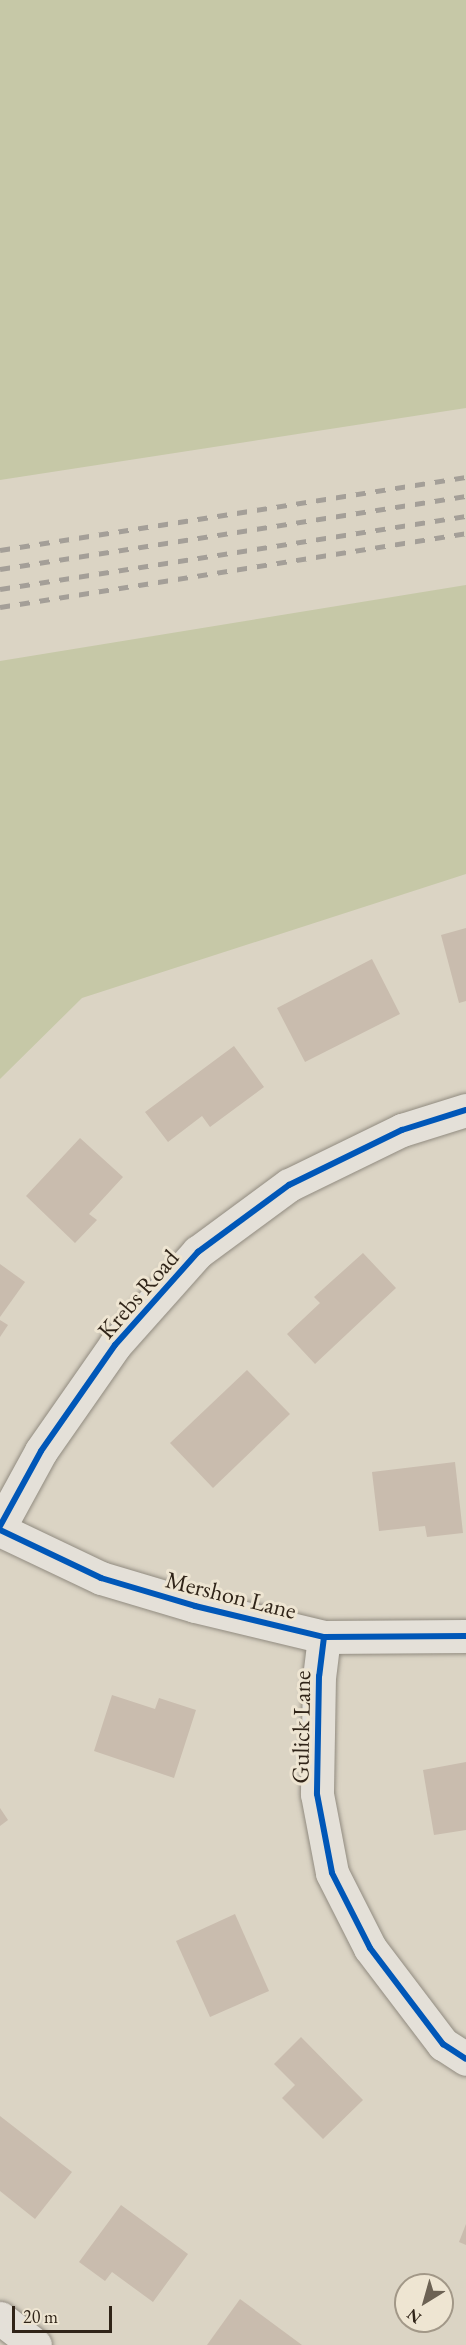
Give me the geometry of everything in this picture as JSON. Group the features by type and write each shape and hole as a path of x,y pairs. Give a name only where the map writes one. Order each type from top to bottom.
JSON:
{"street":[{"name":"Krebs Road","path":"0,1528 41,1451 115,1345 198,1252 289,1185 402,1130 466,1110"},
{"name":"Mershon Lane","path":"0,1528 101,1578 195,1606 324,1637 466,1636"},
{"name":"Gulick Lane","path":"324,1637 319,1676 317,1794 332,1873 370,1948 443,2044 466,2059"},
{"path":"0,2318 35,2345"}],"green space":[{"path":"0,0 466,0 466,408 0,480"},
{"path":"466,585 466,874 82,998 0,1079 0,661"}],"building":[{"path":"466,928 466,1001 459,1003 441,935"},
{"path":"372,959 400,1014 305,1062 277,1008"},
{"path":"234,1046 264,1087 210,1127 202,1116 168,1142 145,1112"},
{"path":"80,1138 123,1177 89,1214 97,1220 75,1243 26,1196"},
{"path":"363,1253 396,1288 315,1364 287,1334 320,1303 314,1297"},
{"path":"0,1264 25,1282 0,1317"},
{"path":"0,1320 8,1325 0,1337"},
{"path":"247,1370 290,1414 213,1488 170,1443"},
{"path":"455,1462 463,1533 427,1537 425,1526 379,1531 372,1472"},
{"path":"112,1695 155,1709 159,1698 196,1710 174,1778 94,1751"},
{"path":"466,1762 466,1830 434,1835 423,1770"},
{"path":"0,1808 8,1820 0,1826"},
{"path":"235,1914 269,1991 210,2017 176,1941"},
{"path":"301,2037 363,2100 323,2139 282,2098 295,2085 274,2064"},
{"path":"0,2116 72,2172 35,2219 0,2191"},
{"path":"121,2205 188,2254 153,2302 112,2272 105,2281 79,2262"},
{"path":"466,2224 466,2245 459,2242"},
{"path":"240,2299 302,2345 207,2345"}],"railway":[{"path":"0,550 466,477"},
{"path":"0,569 466,496"},
{"path":"0,589 466,516"},
{"path":"0,607 466,533"}],"cycle path":[{"path":"0,1526 41,1451 115,1345 198,1252 289,1185 402,1130 466,1110"},
{"path":"0,1530 101,1578 195,1606 324,1637 466,1636"},
{"path":"324,1637 319,1676 317,1794 332,1873 370,1948 443,2044 466,2059"}]}
